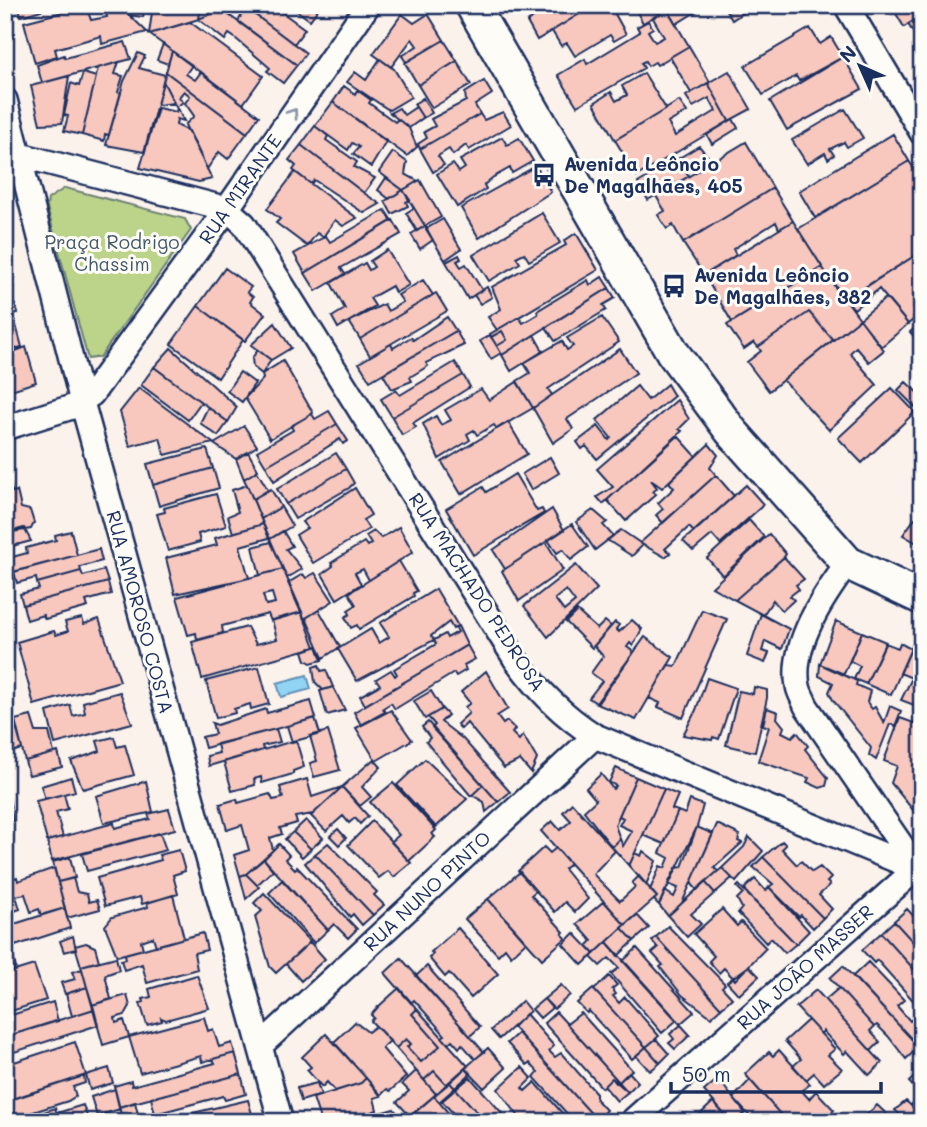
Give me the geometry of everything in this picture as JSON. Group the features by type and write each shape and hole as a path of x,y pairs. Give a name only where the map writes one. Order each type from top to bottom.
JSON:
{"main road":[{"path":"472,5 673,353 731,431 848,563 922,598"}],"street":[{"name":"RUA MIRANTE","path":"82,402 103,381 227,209 368,5"},
{"path":"846,5 922,133"},
{"name":"RUA AMOROSO COSTA","path":"5,100 13,156 281,1122"},
{"path":"13,156 227,209"},
{"name":"RUA MACHADO PEDROSA","path":"227,209 244,225 538,691 568,718 595,736 919,869"},
{"path":"5,428 82,402"},
{"path":"848,563 832,583 805,636 798,687 807,706 919,869"},
{"name":"RUA NUNO PINTO","path":"260,1046 595,736"},
{"name":"RUA JOÃO MASSER","path":"631,1122 919,869"}],"green space":[{"name":"Praça Rodrigo Chassim","path":"65,188 185,219 191,230 100,357 88,359 47,207 48,199"}],"water":[{"path":"307,675 311,689 281,697 277,683"}],"building":[{"path":"18,5 58,5 21,16"},
{"path":"58,5 85,5 60,12"},
{"path":"105,5 119,5 147,32 102,44 101,36 55,49 57,56 35,63 24,22 86,6 91,20 107,17"},
{"path":"127,5 145,5 143,17 129,15"},
{"path":"153,5 180,9 180,5 201,5 199,19 149,34"},
{"path":"201,5 232,5 199,19"},
{"path":"232,5 242,5 306,53 297,65 238,21 242,15"},
{"path":"242,5 272,5 305,29 294,44"},
{"path":"289,5 321,5 310,20"},
{"path":"536,5 594,5 537,40 527,22 541,13"},
{"path":"594,5 610,5 626,34 614,41 610,35 575,56 567,43 561,46 552,31"},
{"path":"633,5 665,5 667,9 643,23"},
{"path":"673,5 701,5 702,8 676,24 667,9"},
{"path":"720,5 755,5 732,20"},
{"path":"891,5 922,5 922,16 904,27"},
{"path":"667,9 689,46 657,65 655,62 648,66 645,61 641,63 644,68 577,106 558,75 585,59 587,64 640,32 637,27 648,21 653,28 648,31 655,42 664,37 653,18"},
{"path":"222,10 297,65 283,83 267,71 270,68 235,38 229,34 225,40 198,19"},
{"path":"402,14 414,23 428,14 444,40 406,62 402,56 417,46 412,39 391,67 373,54"},
{"path":"922,16 922,47 908,24"},
{"path":"190,22 263,76 243,104 149,34"},
{"path":"810,28 820,44 831,37 843,57 799,81 796,76 763,95 745,66"},
{"path":"444,40 457,61 418,85 405,63"},
{"path":"125,42 131,59 42,83 37,65 64,55 65,58"},
{"path":"163,44 172,51 168,64 157,60"},
{"path":"689,46 710,82 691,93 670,57"},
{"path":"172,51 192,65 186,74 195,80 201,72 259,116 247,133 166,72"},
{"path":"138,53 145,56 139,68 165,75 144,152 106,145 124,81"},
{"path":"843,57 862,89 787,130 770,101"},
{"path":"380,59 394,69 411,97 389,110 347,82 355,72 366,80"},
{"path":"457,61 471,85 432,108 418,85"},
{"path":"119,62 115,74 123,76 118,92 121,93 109,135 105,134 104,141 82,135 98,68"},
{"path":"729,71 751,109 729,121 708,83"},
{"path":"166,72 247,133 228,159 219,152 207,169 185,125 194,116 185,103 190,96 184,91 179,97 183,102 176,107 163,81"},
{"path":"83,73 96,77 82,135 64,131 68,116 64,115 71,83 79,86"},
{"path":"644,73 666,109 615,140 594,103 611,92 616,101 627,95 622,86"},
{"path":"69,76 62,123 40,124 31,86"},
{"path":"163,81 174,103 157,105"},
{"path":"484,81 492,94 475,105 480,114 420,149 418,144 427,138 424,132 435,126 431,119 466,101 465,93"},
{"path":"708,83 729,121 637,176 615,140 679,101 687,112 668,123 675,136 716,111 709,98 693,107 686,96"},
{"path":"344,86 355,94 357,90 371,100 369,103 395,122 398,119 409,128 417,147 407,156 333,102"},
{"path":"423,98 432,113 423,118 414,104"},
{"path":"333,102 386,142 371,167 353,154 359,147 352,143 348,150 315,126"},
{"path":"416,107 423,118 409,128 390,113 399,108 404,115"},
{"path":"158,108 176,112 177,108 184,121 177,119 176,125 189,131 212,179 199,182 140,168"},
{"path":"845,109 863,138 847,147 844,142 830,149 834,155 828,159 825,153 807,164 792,140"},
{"path":"503,112 511,125 469,150 466,145 453,155 449,149 438,156 444,165 433,172 420,149 480,114 484,120"},
{"path":"733,119 738,128 712,144 707,135"},
{"path":"315,126 328,136 326,140 357,162 354,167 375,178 364,193 301,145"},
{"path":"893,134 909,161 815,218 799,191"},
{"path":"502,137 507,145 519,138 533,161 512,173 510,168 492,178 484,185 486,189 457,207 437,174 453,164 459,172 465,168 460,160"},
{"path":"746,142 773,188 683,243 673,225 667,229 658,215 665,211 656,196"},
{"path":"301,145 380,204 364,213 314,180 311,184 293,170 296,166 289,160"},
{"path":"699,146 712,161 694,172 690,166 684,169 689,176 648,200 638,183"},
{"path":"393,152 407,162 405,174 418,181 403,190 379,172"},
{"path":"909,161 922,181 922,251 844,301 798,229"},
{"path":"536,166 551,192 479,238 461,208"},
{"path":"295,172 357,218 343,226 335,220 323,237 317,233 307,246 276,223 280,219 267,209"},
{"path":"386,178 403,190 389,199 378,190"},
{"path":"420,180 441,217 425,226 403,190"},
{"path":"773,188 793,221 779,229 776,222 733,249 736,255 704,275 683,243"},
{"path":"403,190 410,200 406,202 408,206 392,214 385,201"},
{"path":"414,208 425,226 417,231 406,213"},
{"path":"385,210 392,221 305,273 294,254 326,236 330,242"},
{"path":"542,213 560,243 529,261 524,253 516,257 520,263 489,281 473,255"},
{"path":"443,219 461,249 445,260 426,229"},
{"path":"393,220 401,234 341,268 345,274 316,291 305,273"},
{"path":"793,221 822,267 732,322 704,275"},
{"path":"425,226 433,240 420,249 411,234"},
{"path":"576,233 598,270 497,330 488,317 501,309 492,287 566,245 564,241"},
{"path":"387,250 409,285 395,293 392,286 370,298 375,306 338,328 332,317 345,309 331,283 365,263 369,270 374,267 370,261"},
{"path":"922,251 922,313 908,324 879,289 854,309 846,299"},
{"path":"459,255 461,259 457,261 461,267 466,264 482,290 468,299 446,262"},
{"path":"822,267 860,319 833,340 809,312 758,347 754,342 744,349 727,325"},
{"path":"225,268 251,287 247,292 253,297 250,302 265,314 245,341 198,306"},
{"path":"5,273 14,305 5,307"},
{"path":"602,277 609,288 502,355 497,346 507,340 502,331 491,337 490,334 519,317 523,323 538,314 537,311 588,280 590,285"},
{"path":"423,280 433,295 360,339 350,323 352,320 384,304 388,311 403,302 398,295"},
{"path":"487,287 492,297 480,304 474,295"},
{"path":"609,288 615,298 603,305 606,310 555,341 546,327"},
{"path":"436,293 447,311 370,356 360,339"},
{"path":"886,298 908,324 881,347 860,319"},
{"path":"15,305 18,313 13,314 22,347 5,351 5,307"},
{"path":"198,306 243,340 218,378 171,344"},
{"path":"809,312 833,340 769,391 747,362 761,351 758,347"},
{"path":"447,317 456,331 370,381 359,363 391,344 393,348 411,337 413,340"},
{"path":"602,317 619,342 548,389 552,395 533,408 517,381 530,373 524,363 562,341 567,350 573,346 567,338"},
{"path":"860,319 884,350 869,362 856,347 850,353 877,385 829,430 783,380"},
{"path":"922,322 922,345 910,332"},
{"path":"275,323 291,348 271,360 251,345"},
{"path":"456,331 464,345 426,363 428,366 410,377 412,381 392,389 383,374"},
{"path":"502,331 507,340 497,346 491,337"},
{"path":"490,335 501,353 491,359 480,341"},
{"path":"534,335 543,351 511,371 502,355"},
{"path":"26,347 36,382 5,392 5,355"},
{"path":"171,348 237,407 228,422 154,367"},
{"path":"620,349 636,373 567,419 573,429 553,443 533,408"},
{"path":"258,350 271,360 262,374 253,367 252,358"},
{"path":"283,361 313,413 270,439 245,398 263,379 262,374"},
{"path":"455,362 463,375 392,417 381,399 396,390 400,395"},
{"path":"154,367 201,402 188,420 141,385"},
{"path":"240,372 255,383 242,402 227,391"},
{"path":"463,375 470,387 413,423 416,427 402,435 392,417"},
{"path":"517,382 533,408 497,429 494,425 477,435 474,430 467,434 470,440 439,459 423,424 436,416 441,425 451,420 445,410 481,389 489,400"},
{"path":"906,382 922,397 918,410 898,390"},
{"path":"667,384 674,396 597,459 586,446 582,449 577,442 598,426 609,440 611,438 597,420 637,386 648,400"},
{"path":"139,388 213,443 165,455 160,438 130,446 120,412"},
{"path":"892,388 915,412 862,463 838,438"},
{"path":"677,400 689,419 679,429 682,431 603,504 597,497 613,487 597,469"},
{"path":"208,407 228,422 218,436 200,423"},
{"path":"329,411 337,424 266,466 257,451 293,430 291,426 312,414 315,419"},
{"path":"508,422 527,454 461,494 442,462"},
{"path":"337,424 348,441 343,444 340,439 274,481 266,466"},
{"path":"244,426 257,446 248,452 236,459 214,444"},
{"path":"678,436 696,456 662,488 651,480 657,488 653,492 656,494 626,521 607,500"},
{"path":"709,444 718,455 710,468 716,475 663,523 656,515 663,509 658,503 674,488 669,482"},
{"path":"207,449 213,468 153,485 147,464"},
{"path":"248,452 258,470 244,479 236,459"},
{"path":"336,453 346,469 286,504 277,489"},
{"path":"550,457 559,473 531,490 522,474"},
{"path":"213,468 219,488 159,506 153,485"},
{"path":"346,469 354,483 349,488 295,519 286,504"},
{"path":"257,471 268,490 253,499 244,479"},
{"path":"515,474 537,511 542,509 544,513 473,555 446,509 483,487 486,492"},
{"path":"716,475 734,496 694,532 689,527 665,549 670,553 665,557 640,543"},
{"path":"9,480 12,492 17,491 21,508 30,510 34,523 31,529 5,533 5,481"},
{"path":"247,485 263,524 233,533 228,516 238,512 232,490"},
{"path":"746,485 763,504 761,507 720,544 712,535 693,551 683,541"},
{"path":"355,488 371,515 363,520 369,529 313,563 296,535 307,528 302,522"},
{"path":"271,489 281,507 261,519 253,499"},
{"path":"216,494 226,526 198,534 200,542 168,551 157,514 165,512 164,508"},
{"path":"281,507 292,526 270,539 261,519"},
{"path":"552,509 564,530 505,569 493,550"},
{"path":"593,510 607,522 603,525 613,536 595,550 576,522"},
{"path":"922,517 922,546 903,535 915,518 919,521"},
{"path":"749,520 764,537 723,576 707,558"},
{"path":"263,524 269,538 240,546 249,578 175,594 166,558 217,545 215,538"},
{"path":"572,524 588,547 571,560 563,549 557,553 548,540"},
{"path":"399,527 413,552 369,580 363,569 355,573 361,584 337,599 322,574 333,566 331,563 364,542 367,546 371,544 366,536 374,531 381,538"},
{"path":"24,528 31,541 5,548 5,533"},
{"path":"621,530 643,545 632,556 607,540"},
{"path":"71,531 77,555 5,574 5,559 27,553 26,548 56,540 55,535"},
{"path":"283,531 292,546 286,549 302,569 287,578 270,539"},
{"path":"769,534 786,554 784,557 735,600 712,587"},
{"path":"271,542 283,569 260,575 253,547"},
{"path":"546,542 563,570 519,601 502,571"},
{"path":"99,549 102,561 80,567 81,571 37,583 36,578 17,583 14,572"},
{"path":"784,557 804,579 796,585 799,589 790,596 794,600 782,611 773,600 763,615 735,600"},
{"path":"399,561 417,591 413,593 414,596 359,629 357,625 351,628 345,617 350,614 348,610 356,605 349,593"},
{"path":"576,565 597,589 548,637 524,606","holes":["566,590 575,602 564,611 555,599"]},
{"path":"283,569 302,612 271,621 268,614 222,626 223,633 197,640 196,633 188,635 177,597","holes":["272,593 275,603 266,605 263,595"]},
{"path":"104,570 108,582 23,605 20,594 39,589 37,583 81,571 83,576"},
{"path":"315,573 333,601 304,619 288,583 303,574 306,578"},
{"path":"108,582 111,594 86,601 88,607 45,619 43,615 27,620 23,605"},
{"path":"436,589 458,626 453,629 449,622 431,636 434,640 357,681 338,649 371,629 379,643 389,637 380,623"},
{"path":"319,610 340,647 323,658 306,618"},
{"path":"702,610 727,619 683,718 658,707 660,703 649,698 668,665 676,666"},
{"path":"577,611 597,629 605,621 611,626 592,648 566,622"},
{"path":"302,612 315,647 202,679 192,642 247,627 256,644 277,639 272,620"},
{"path":"761,614 789,629 782,649 765,641 762,651 769,653 765,663 747,656"},
{"path":"82,618 84,624 99,619 120,681 34,705 17,642 54,631 56,635 68,631 65,622"},
{"path":"632,620 642,629 633,646 630,643 627,647 634,652 596,703 589,698 602,681 591,673 603,656 594,646 615,622 619,625 616,629 619,632"},
{"path":"836,621 862,632 844,674 820,664"},
{"path":"458,626 467,645 365,705 360,696 380,685 376,679 391,670 395,676 397,674 394,669 436,644 434,640 445,634 447,638 458,632 455,627"},
{"path":"862,632 886,642 866,684 854,679 860,666 850,661"},
{"path":"645,637 673,657 636,720 597,704"},
{"path":"916,637 922,640 922,689 914,705 901,700 912,678 900,673"},
{"path":"885,643 898,648 900,643 911,649 891,695 866,684"},
{"path":"467,645 475,659 464,665 466,670 456,676 454,673 395,709 391,703 383,708 385,712 361,725 354,712"},
{"path":"317,646 322,660 311,663 306,660 303,651"},
{"path":"820,664 857,681 856,685 870,691 867,702 872,709 875,707 884,723 890,706 901,711 895,726 890,724 876,760 869,755 871,748 833,700 829,692 833,683 819,676"},
{"path":"319,665 321,671 326,670 333,687 323,690 315,682 313,667"},
{"path":"259,667 269,704 251,709 250,704 234,709 235,713 216,718 206,681"},
{"path":"486,671 508,709 497,716 503,724 507,721 515,729 512,733 519,740 523,735 537,759 531,773 520,760 504,768 467,723 461,729 457,724 469,713 465,707 470,703 461,692"},
{"path":"707,678 736,688 719,739 713,737 712,740 683,735 696,710"},
{"path":"333,687 345,710 327,715 320,691"},
{"path":"754,687 767,690 755,752 726,745 739,691 753,694"},
{"path":"431,691 442,709 425,719 414,701"},
{"path":"120,692 132,723 55,744 47,712 70,705 73,716 85,713 83,702"},
{"path":"311,701 316,718 205,748 202,737 215,734 212,723 217,725 266,709 267,713"},
{"path":"767,708 778,712 777,718 784,727 782,732 792,737 797,732 808,746 805,749 828,778 826,786 820,788 807,782 809,778 758,761 769,727 763,725"},
{"path":"442,709 448,715 441,722 463,739 510,792 498,802 432,728 435,725 428,717"},
{"path":"391,710 412,740 376,761 356,728"},
{"path":"13,716 22,749 5,754 5,718"},
{"path":"31,716 36,732 49,732 54,753 25,761 15,720"},
{"path":"315,718 320,734 292,742 287,726"},
{"path":"900,718 922,726 922,786 913,810 891,783 897,766 884,761"},
{"path":"428,722 483,785 471,796 426,742 430,738 422,727"},
{"path":"276,729 280,742 262,746 263,750 209,766 207,756 219,753 217,744"},
{"path":"328,731 340,770 314,777 310,763 317,761 310,736"},
{"path":"114,737 117,747 125,745 134,775 83,789 71,761 100,751 97,741"},
{"path":"296,740 304,767 293,771 293,774 262,783 261,777 254,779 255,785 232,791 224,762"},
{"path":"58,752 62,767 29,775 25,761"},
{"path":"374,759 381,767 362,787 371,797 360,806 342,787"},
{"path":"425,759 467,799 436,827 397,785"},
{"path":"616,768 636,777 615,825 620,839 612,847 584,811 596,800 586,788 601,774 613,789 616,786 609,782"},
{"path":"5,773 13,821 5,823"},
{"path":"71,777 75,791 45,799 41,786"},
{"path":"636,777 664,789 629,866 612,847 620,839 623,846 632,831 619,825 623,818 619,816"},
{"path":"307,779 312,797 342,787 313,814 295,817 297,823 280,828 282,834 270,838 273,850 246,874 240,876 234,855 249,850 242,825 227,830 220,804 237,799 238,803 270,794 273,800 283,798 280,787"},
{"path":"146,781 153,812 104,823 96,796"},
{"path":"393,783 436,830 432,834 435,837 409,861 391,842 399,835 370,802"},
{"path":"483,785 498,802 486,812 484,802 472,795"},
{"path":"922,786 922,821 913,810"},
{"path":"342,787 368,816 360,824 355,818 349,823 343,816 326,831 311,816"},
{"path":"664,789 678,795 672,809 678,811 664,844 643,835"},
{"path":"64,794 68,809 56,812 63,837 47,841 36,801"},
{"path":"690,800 703,805 697,827 659,905 654,900 657,897 650,890 660,866 665,868 669,858 660,853 678,811 685,814"},
{"path":"572,803 615,851 593,874 620,901 635,887 632,883 639,876 657,897 625,925 541,831 552,821 560,830 571,821 563,812"},
{"path":"169,809 175,829 52,861 47,841 114,823 115,828 150,819 148,814"},
{"path":"306,820 323,838 311,849 293,832"},
{"path":"372,821 411,863 394,877 388,871 379,878 348,845"},
{"path":"717,824 740,835 738,841 742,843 714,868 718,871 697,890 691,883"},
{"path":"697,827 713,834 682,903 668,916 659,905 665,891 674,897 678,888 668,884 676,868 682,867"},
{"path":"338,829 346,838 339,845 330,836"},
{"path":"293,832 311,849 302,857 285,839"},
{"path":"160,833 166,850 87,871 82,854"},
{"path":"749,837 763,851 736,882 722,868 744,847"},
{"path":"782,841 786,845 782,849 797,865 801,861 812,872 820,867 831,878 827,882 830,885 819,895 832,909 823,918 763,857"},
{"path":"328,843 377,892 374,895 384,905 373,915 315,854"},
{"path":"279,844 289,855 285,859 295,869 297,867 357,929 348,938 334,924 328,930 264,859"},
{"path":"544,847 550,853 556,848 570,864 564,869 588,899 575,912 565,902 555,912 518,871"},
{"path":"179,850 185,871 173,875 178,894 142,904 140,897 105,906 97,878 161,860 159,855"},
{"path":"643,851 656,861 646,885 629,866 635,853 641,856"},
{"path":"315,854 373,915 362,925 353,914 350,917 305,863"},
{"path":"70,857 75,878 58,882 53,862"},
{"path":"763,857 823,918 813,928 769,887 773,884 753,867"},
{"path":"264,859 273,870 257,885 246,874"},
{"path":"54,868 65,908 41,915 39,909 31,912 25,894 16,896 20,909 5,914 5,894 8,893 5,881 17,877 18,881"},
{"path":"722,868 732,878 715,893 705,882"},
{"path":"520,872 536,891 531,895 564,932 562,934 566,938 542,959 488,899"},
{"path":"246,874 259,887 246,899 240,876"},
{"path":"73,878 77,892 87,894 89,902 97,900 100,909 67,918 58,882"},
{"path":"755,879 766,891 769,887 809,931 796,944 748,895 745,888"},
{"path":"282,880 328,930 314,943 269,893"},
{"path":"705,882 715,893 691,914 701,924 687,937 668,916"},
{"path":"739,885 796,944 785,953 771,938 766,943 738,913 742,908 737,899 743,893 737,887"},
{"path":"264,893 310,942 276,973 270,967 255,917 262,911 254,903"},
{"path":"173,895 184,938 156,946 153,937 141,941 143,949 117,956 105,926 112,917 148,907 147,903"},
{"path":"488,899 526,942 511,956 505,948 498,955 465,919"},
{"path":"604,901 625,925 594,954 587,946 592,941 577,924"},
{"path":"65,908 70,928 15,946 8,926"},
{"path":"722,909 737,926 741,922 766,948 735,980 724,968 719,973 709,961 714,956 694,934"},
{"path":"907,909 922,925 922,952 894,921"},
{"path":"637,915 649,928 634,941 622,928"},
{"path":"894,921 922,952 922,978 881,933"},
{"path":"668,926 725,984 722,987 732,998 721,1008 656,937"},
{"path":"458,928 498,974 471,998 449,973 445,977 429,958 433,954 431,952"},
{"path":"622,928 634,941 618,956 607,942"},
{"path":"203,933 207,950 194,953 197,969 147,983 142,964 124,970 121,960 126,959 125,954"},
{"path":"574,933 594,954 582,965 563,944"},
{"path":"881,933 922,978 922,1004 919,1007 877,960 874,963 862,950"},
{"path":"7,934 16,968 5,971 5,935"},
{"path":"73,936 76,949 64,952 60,941"},
{"path":"656,937 721,1008 711,1017 682,995 660,967 663,965 652,953 658,948 652,941"},
{"path":"310,942 325,959 301,981 286,964"},
{"path":"607,942 677,1020 662,1033 611,974 619,968 609,958 600,966 591,957"},
{"path":"86,943 95,947 99,961 81,966 75,946"},
{"path":"637,948 694,1012 680,1024 623,961"},
{"path":"116,957 119,970 105,975 111,999 92,1005 81,966"},
{"path":"401,958 484,1052 475,1059 462,1044 459,1048 452,1040 448,1044 442,1037 445,1035 414,1000 411,1003 385,973"},
{"path":"868,962 904,1000 897,1006 910,1021 914,1017 922,1026 922,1044 919,1047 853,976"},
{"path":"34,965 46,1000 5,1013 5,974"},
{"path":"427,966 480,1027 470,1036 416,976"},
{"path":"749,966 759,976 739,995 727,982"},
{"path":"843,966 919,1047 906,1059 888,1036 877,1025 874,1027 830,978"},
{"path":"82,969 87,987 65,994 61,983 75,979 72,972"},
{"path":"197,975 209,1008 166,1020 161,1018 162,1021 147,1025 140,1003 151,997 149,989"},
{"path":"609,976 617,985 612,989 616,994 613,996 619,1003 625,997 659,1036 646,1047 594,990"},
{"path":"561,985 570,995 554,1009 544,999"},
{"path":"87,987 94,1009 72,1016 66,994"},
{"path":"399,988 417,1009 412,1014 440,1046 421,1062 407,1047 411,1044 406,1039 396,1048 371,1021 374,1018 371,1015"},
{"path":"839,988 874,1027 870,1031 880,1042 871,1051 825,1000"},
{"path":"593,989 646,1047 632,1059 589,1011 587,1013 577,1003"},
{"path":"816,990 882,1063 869,1075 847,1051 844,1054 823,1031 821,1034 796,1007"},
{"path":"127,995 130,1006 125,1015 115,1018 116,1023 124,1020 129,1037 103,1045 92,1005"},
{"path":"544,999 552,1008 540,1018 532,1009"},
{"path":"522,1001 530,1011 499,1039 491,1030"},
{"path":"53,1002 58,1021 5,1037 5,1017"},
{"path":"94,1009 98,1025 5,1055 5,1037"},
{"path":"417,1009 468,1066 447,1085 434,1071 424,1080 396,1048 406,1039 411,1044 407,1047 421,1062 440,1046 412,1014"},
{"path":"556,1012 619,1082 616,1083 612,1078 602,1088 544,1023"},
{"path":"581,1013 632,1070 619,1082 567,1024"},
{"path":"526,1014 554,1046 549,1051 555,1057 561,1053 596,1093 596,1099 606,1110 597,1120 513,1027"},
{"path":"204,1017 208,1031 213,1029 219,1047 232,1043 235,1053 202,1062 201,1056 140,1073 129,1037"},
{"path":"808,1020 835,1049 828,1055 842,1069 824,1084 814,1073 806,1080 793,1066 801,1059 785,1041"},
{"path":"355,1022 368,1032 376,1026 390,1041 382,1048 406,1077 381,1095 334,1042"},
{"path":"681,1025 690,1035 675,1049 669,1043 674,1039 670,1034"},
{"path":"518,1033 597,1120 578,1122 572,1115 570,1117 534,1077 538,1072 530,1063 527,1065 507,1043"},
{"path":"326,1034 366,1078 361,1083 335,1091 327,1082 322,1087 307,1070 311,1067 302,1057"},
{"path":"656,1039 669,1054 660,1063 646,1047"},
{"path":"75,1042 86,1075 8,1101 5,1065"},
{"path":"646,1047 660,1063 650,1071 636,1056"},
{"path":"488,1048 506,1068 484,1088 465,1068"},
{"path":"779,1050 810,1084 802,1091 809,1099 816,1091 834,1110 822,1122 787,1122 745,1074 769,1052 773,1056"},
{"path":"235,1053 241,1074 119,1107 114,1086 131,1081 132,1086 215,1063 213,1059"},
{"path":"522,1067 532,1078 522,1088 525,1091 535,1082 570,1122 523,1122 498,1089"},
{"path":"109,1068 113,1083 90,1090 86,1075"},
{"path":"465,1068 471,1073 455,1088 449,1082"},
{"path":"416,1071 436,1094 410,1116 397,1102 409,1091 402,1084"},
{"path":"434,1071 447,1085 436,1094 424,1080"},
{"path":"629,1072 638,1082 628,1092 619,1082"},
{"path":"918,1073 922,1077 922,1116 911,1105 921,1095 909,1082"},
{"path":"241,1074 246,1094 225,1100 223,1096 155,1114 151,1098"},
{"path":"84,1076 85,1083 73,1087 76,1096 68,1101 5,1121 5,1101"},
{"path":"470,1077 510,1122 486,1122 456,1089"},
{"path":"366,1078 381,1096 374,1098 377,1110 344,1122 321,1122 313,1098 361,1083"},
{"path":"612,1078 628,1092 617,1101 604,1086"},
{"path":"718,1079 745,1113 735,1122 731,1122 704,1091"},
{"path":"750,1080 787,1122 755,1122 733,1098"},
{"path":"449,1082 455,1088 439,1102 434,1096"},
{"path":"317,1083 321,1095 301,1101 297,1088"},
{"path":"115,1089 120,1109 97,1116 91,1097"},
{"path":"456,1089 486,1122 461,1122 442,1101"},
{"path":"434,1096 450,1115 443,1122 404,1122"},
{"path":"248,1100 252,1114 222,1122 159,1121"},
{"path":"906,1101 922,1116 922,1122 908,1122 895,1110"},
{"path":"135,1102 140,1122 123,1122 119,1107"},
{"path":"713,1102 731,1122 692,1122"},
{"path":"83,1105 88,1119 79,1122 17,1122 55,1108 57,1113"},
{"path":"877,1105 895,1122 873,1122 866,1115"},
{"path":"394,1109 404,1122 378,1122 382,1119 380,1113"},
{"path":"252,1114 254,1122 222,1122"},
{"path":"866,1115 873,1122 859,1122"}],"place":[{"name":"Avenida Leôncio De Magalhães, 405","path":"544,175"},
{"name":"Avenida Leôncio De Magalhães, 382","path":"674,286"}]}
